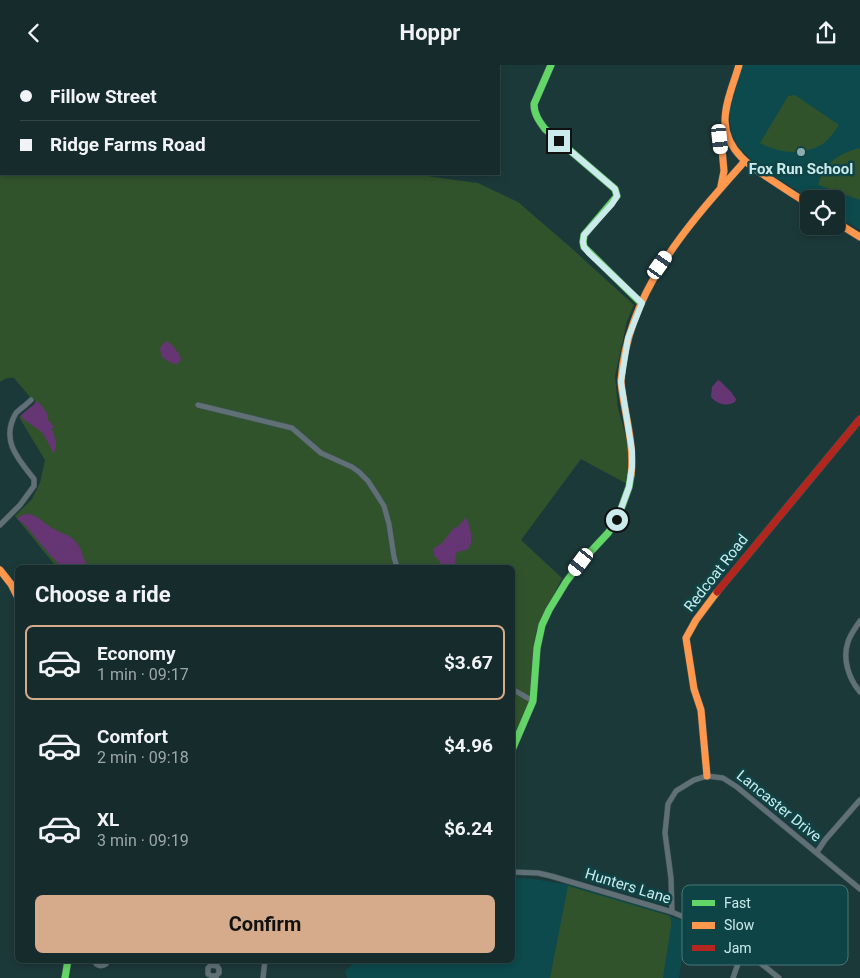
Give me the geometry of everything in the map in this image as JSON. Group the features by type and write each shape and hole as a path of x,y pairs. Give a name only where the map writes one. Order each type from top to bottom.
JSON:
{"street":[{"path":"551,65 534,104 534,109 540,122 545,129 615,189 617,196 584,235 584,247 642,303"},
{"path":"739,65 725,114 725,128 733,149 744,162 800,198"},
{"path":"720,189 724,170 720,139 721,133 725,128"},
{"path":"722,158 733,149"},
{"path":"515,743 533,701 536,685 537,648 542,625 566,582 581,562 598,546 617,520 629,487 632,451 621,382 628,338 657,271 670,251 744,162"},
{"path":"845,228 860,237"},
{"path":"0,525 20,505 35,483 34,479 12,454 6,443 5,434 7,425 12,417 31,401"},
{"path":"198,405 292,428 321,453 356,469 368,481 384,506 396,565"},
{"name":"Redcoat Road","path":"707,776 701,710 694,689 686,638 696,620 720,588 860,419"},
{"path":"0,570 15,591"},
{"path":"860,621 847,642 846,655 847,668 851,680 860,692"},
{"path":"515,691 533,701"},
{"path":"672,912 665,833 668,804 676,791 694,780 707,776"},
{"name":"Lancaster Drive","path":"707,776 723,778 737,787 860,889"},
{"path":"817,852 860,800"},
{"name":"Hunters Lane","path":"515,872 551,875 682,916"},
{"path":"65,978 68,963"},
{"path":"96,963 101,966 106,963"},
{"path":"263,978 265,963"},
{"path":"733,978 737,965"},
{"name":"Hunters Lane","path":"763,965 779,978"}],"shaded area":[{"name":"Fox Run School","path":"743,65 860,65 860,230 845,221 845,190 800,190 800,193 754,163 739,147 732,135 730,108"},
{"path":"167,341 179,355 181,360 177,364 171,363 162,357 160,349"},
{"path":"718,380 731,392 736,399 735,402 722,404 711,397 712,387"},
{"path":"38,401 47,413 48,420 55,428 51,428 56,441 54,453 42,432 23,419 21,415"},
{"path":"28,514 36,517 73,539 80,549 86,565 60,565 24,524 17,519 22,515"},
{"path":"465,518 468,521 471,543 467,550 456,553 454,565 442,565 434,555 433,549 442,543 454,528 458,527"},
{"path":"515,878 534,879 569,885 655,910 682,921 682,960 679,978 347,978 345,971 354,963 515,963"}],"green space":[{"path":"795,95 839,125 836,130 824,143 800,152 775,149 760,143 788,96"},
{"path":"860,148 860,200 845,195 845,190 832,190 818,185 820,177 828,165 846,153"},
{"path":"0,175 424,175 478,183 518,202 634,305 627,321 615,376 618,408 626,437 628,453 627,484 581,459 521,540 562,578 536,632 532,691 515,734 515,565 56,565 15,516 32,499 40,483 45,460 19,417 34,406 35,400 30,397 14,378 7,378 0,382"},
{"path":"568,886 670,916 671,926 663,978 550,978"}],"traffic: fast":[{"path":"551,65 534,104 537,117 545,129 615,189 617,196 584,235 584,247 641,303"},
{"path":"515,743 533,701 537,648 542,625 566,582 617,520 629,487 631,475"},
{"path":"65,978 68,963"}],"traffic: slow":[{"path":"739,65 725,114 726,132 730,141 748,164 800,198"},
{"path":"721,186 724,171 721,138 725,128"},
{"path":"631,475 631,448 621,380 626,348 635,317 664,261 682,235 744,162"},
{"path":"845,228 860,237"},
{"path":"0,570 15,592"},
{"path":"707,776 701,710 694,689 686,638 696,620 717,592"}],"traffic: jam":[{"path":"717,592 860,419"}],"place":[{"name":"Fox Run School","path":"801,152"}],"route":[{"path":"559,141 615,189 617,196 612,204 584,235 584,247 642,303 628,338 621,382 631,437 632,467 629,487 617,520"}]}
